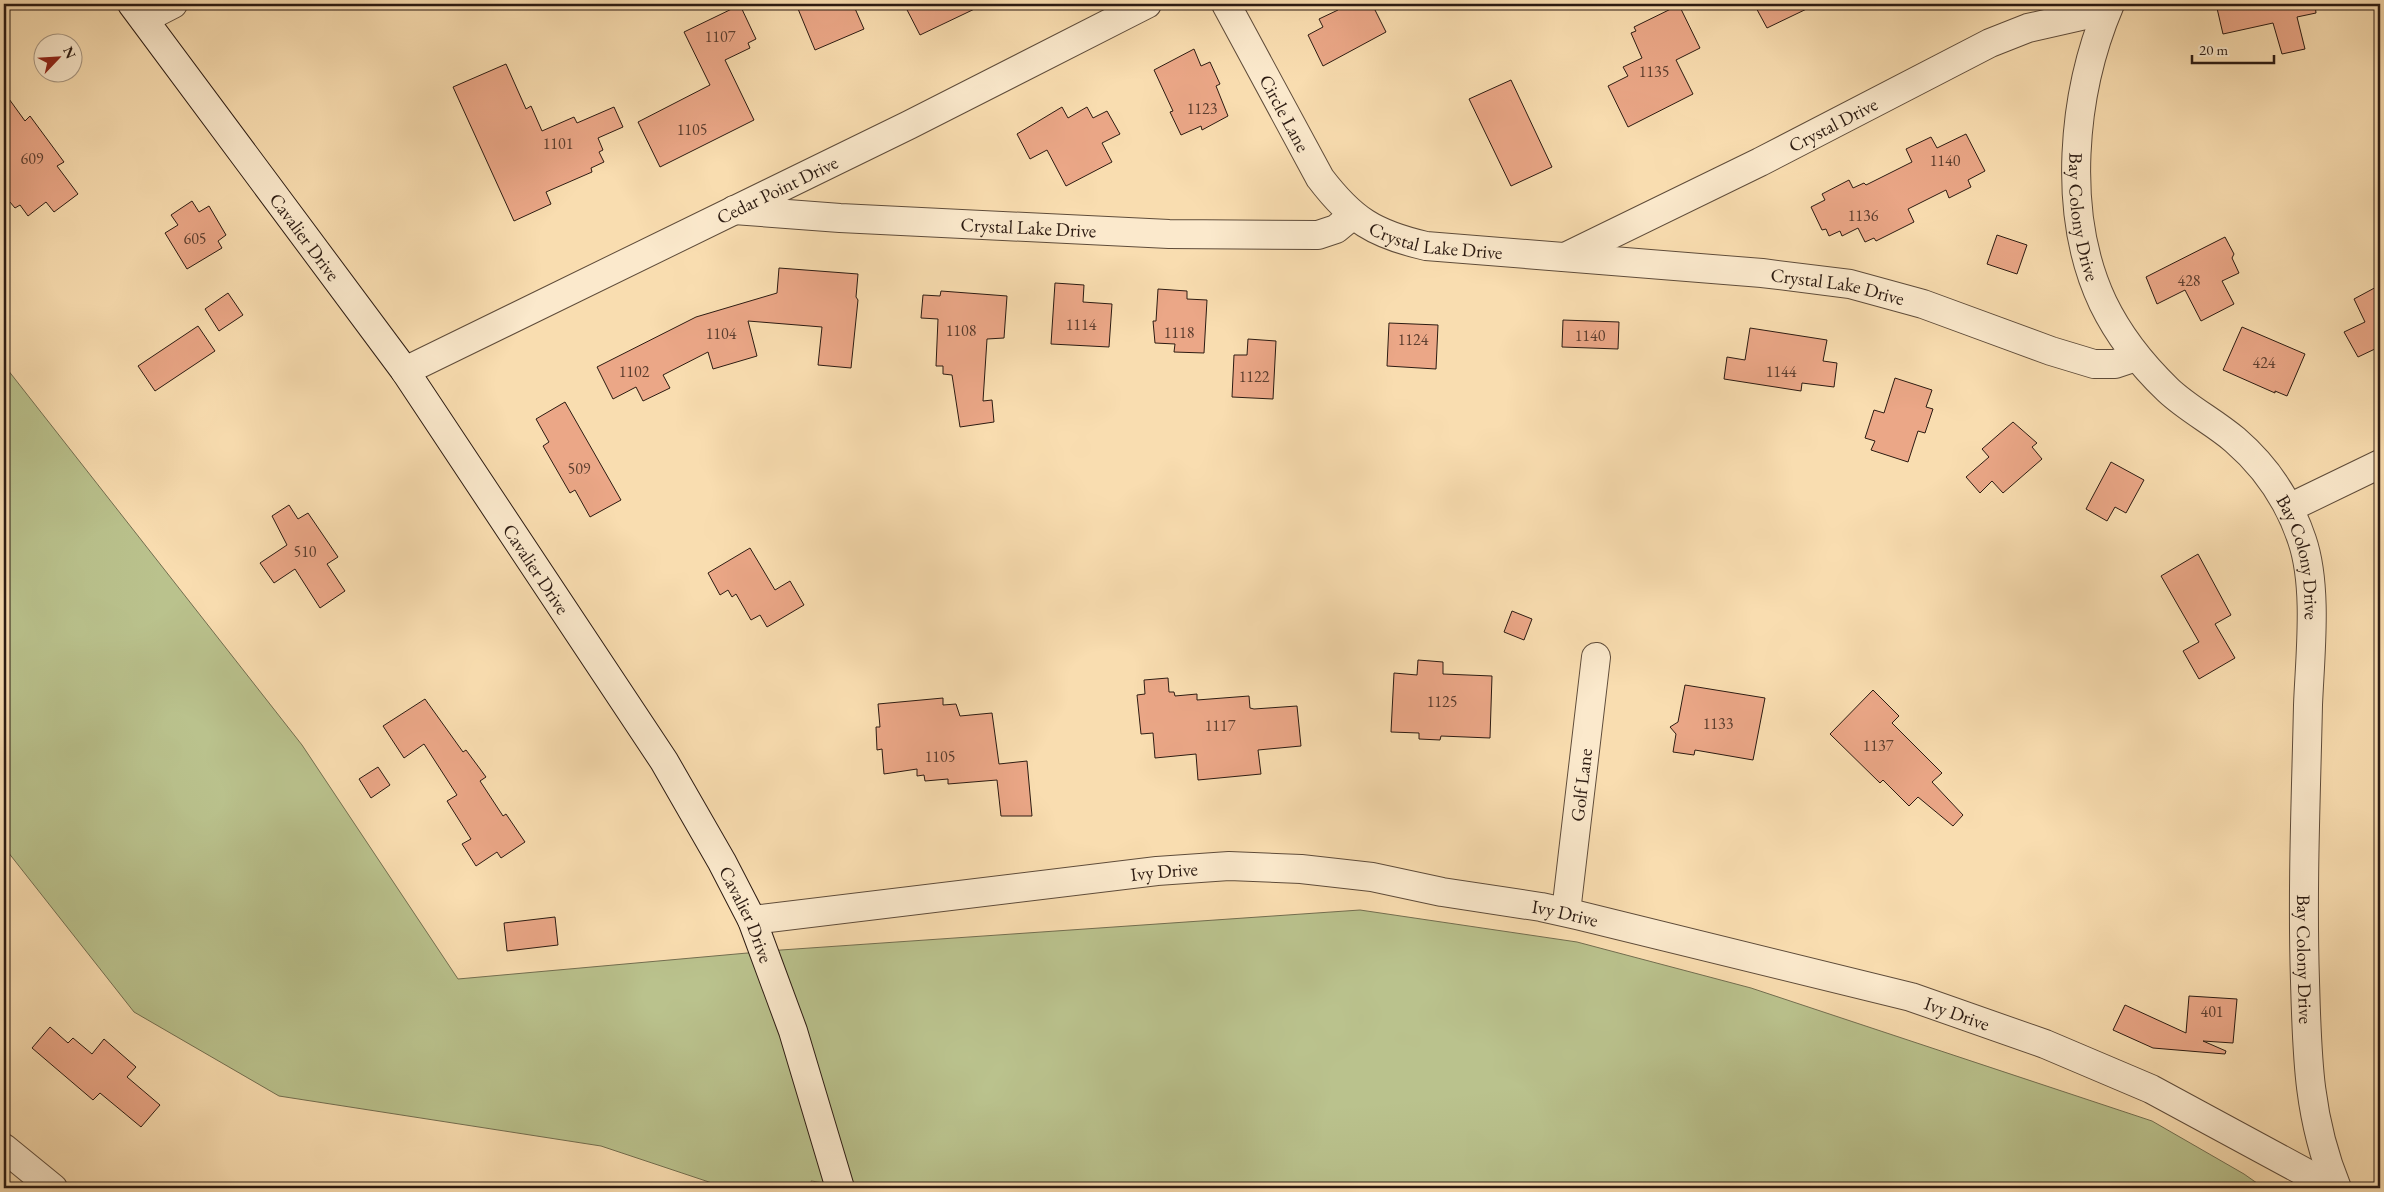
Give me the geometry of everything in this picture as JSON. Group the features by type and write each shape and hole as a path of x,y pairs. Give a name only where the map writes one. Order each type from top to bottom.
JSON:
{"street":[{"path":"138,12 173,4"},
{"name":"Cedar Point Drive","path":"405,371 909,125 1147,4"},
{"name":"Circle Lane","path":"1226,4 1320,178 1339,202 1353,215"},
{"name":"Crystal Drive","path":"1564,257 1760,162 1990,43 2028,28 2109,7"},
{"name":"Bay Colony Drive","path":"2109,7 2093,50 2082,100 2077,141 2077,192 2084,248 2094,280 2104,304 2136,357 2170,392 2234,440 2255,460 2288,508 2302,540 2306,557 2311,609 2303,917 2307,1067 2316,1126 2335,1188"},
{"name":"Cavalier Drive","path":"138,12 405,371 664,761 722,862 752,920 793,1031 840,1188"},
{"name":"Crystal Lake Drive","path":"732,210 840,218 1169,234 1318,235 1336,229 1353,215 1373,228 1396,239 1426,246 1762,272 1858,285 1922,304 2051,351 2094,364 2115,364 2136,357"},
{"path":"2288,508 2380,464"},
{"name":"Golf Lane","path":"1566,912 1596,657"},
{"name":"Ivy Drive","path":"752,920 1157,871 1229,866 1300,868 1372,877 1442,892 1566,912 1912,997 2045,1044 2150,1089 2335,1188"},
{"path":"4,1148 53,1188"}],"green space":[{"path":"4,365 302,745 458,979 781,950 1360,910 1577,942 1751,988 2152,1121 2244,1174 2264,1188 862,1188 811,1181 812,1188 727,1188 601,1146 279,1096 134,1012 4,847"}],"building":[{"path":"796,4 853,4 864,29 815,50"},
{"path":"904,4 985,4 920,35"},
{"path":"1336,4 1372,4 1386,32 1323,66 1308,35 1323,27 1319,19 1338,10"},
{"path":"1754,4 1817,4 1767,28"},
{"path":"2216,4 2315,4 2316,13 2297,17 2305,49 2282,54 2273,23 2223,34"},
{"path":"740,5 756,39 748,43 750,48 725,60 754,120 660,167 638,122 710,85 684,32"},
{"path":"1679,5 1700,48 1676,60 1693,94 1628,127 1608,86 1628,76 1623,67 1642,58 1631,33 1636,31 1634,27"},
{"path":"1194,49 1201,66 1210,62 1220,84 1216,86 1228,116 1202,130 1201,126 1181,135 1170,112 1173,111 1154,70"},
{"path":"506,64 526,109 531,106 542,131 574,117 577,123 614,107 623,127 598,138 603,150 599,152 604,162 591,168 592,172 546,192 551,204 514,221 453,87"},
{"path":"1511,80 1552,167 1511,186 1469,99"},
{"path":"4,92 25,121 30,116 64,162 57,166 78,194 54,212 46,202 28,216 20,205 15,208 4,195 9,174 4,167"},
{"path":"1062,107 1068,118 1087,107 1093,118 1107,111 1120,134 1102,143 1112,162 1066,186 1047,150 1030,159 1017,134"},
{"path":"1966,134 1985,171 1968,180 1971,187 1949,198 1946,190 1908,209 1914,222 1876,241 1874,238 1865,242 1858,228 1842,236 1840,231 1829,236 1826,229 1822,230 1811,207 1825,200 1822,194 1849,180 1853,188 1864,183 1866,185 1912,162 1906,149 1931,137 1937,148"},
{"path":"192,201 199,212 209,206 226,235 218,241 222,248 187,269 165,233 178,225 171,215"},
{"path":"1997,235 2027,245 2017,274 1987,264"},
{"path":"2225,237 2234,254 2232,258 2239,273 2222,281 2234,304 2201,321 2185,290 2157,304 2146,277"},
{"path":"779,268 858,274 856,297 858,300 851,368 818,365 822,327 748,321 757,356 713,369 708,352 663,375 670,388 643,401 636,387 613,399 597,367 696,317 777,293"},
{"path":"1055,283 1084,285 1083,302 1112,304 1109,347 1051,344"},
{"path":"2380,285 2380,355 2377,348 2358,357 2344,332 2365,322 2354,299"},
{"path":"1158,289 1187,291 1187,299 1207,300 1204,353 1174,352 1175,344 1155,343 1153,321 1156,321"},
{"path":"941,291 1007,296 1004,338 987,339 983,401 992,400 994,422 960,427 952,375 943,374 943,366 936,366 938,319 921,318 923,295 940,296"},
{"path":"228,293 243,315 219,331 205,309"},
{"path":"1563,320 1619,322 1618,349 1562,347"},
{"path":"1389,323 1438,325 1436,369 1387,366"},
{"path":"198,326 215,351 155,391 138,366"},
{"path":"2242,327 2305,354 2287,396 2275,391 2275,393 2223,370"},
{"path":"1750,328 1827,340 1823,361 1837,363 1834,387 1802,383 1801,391 1724,379 1727,357 1745,360"},
{"path":"1248,339 1276,341 1273,399 1232,397 1234,355 1247,355"},
{"path":"1895,378 1932,390 1926,407 1933,409 1925,433 1918,431 1908,462 1871,450 1875,441 1865,438 1874,410 1884,413"},
{"path":"565,402 621,500 590,517 575,490 570,493 543,446 549,442 536,419"},
{"path":"2013,422 2037,443 2032,447 2042,459 2003,493 1992,481 1980,493 1966,477 1989,457 1982,449"},
{"path":"2111,462 2144,480 2126,513 2115,507 2107,521 2086,509"},
{"path":"289,505 298,519 308,513 338,557 327,564 345,591 320,608 295,569 274,583 260,563 287,545 272,516"},
{"path":"750,548 775,590 790,581 804,605 767,627 760,615 751,620 736,594 732,597 728,590 720,595 708,573"},
{"path":"2198,554 2231,615 2215,624 2235,658 2199,679 2183,651 2199,642 2161,576"},
{"path":"1512,611 1532,619 1524,640 1504,632"},
{"path":"1418,660 1443,662 1443,674 1492,676 1490,738 1441,736 1440,740 1419,739 1419,733 1391,732 1394,673 1417,675"},
{"path":"1168,678 1169,692 1174,692 1175,696 1197,694 1197,700 1249,696 1250,708 1254,709 1297,706 1301,746 1258,750 1261,774 1198,780 1196,754 1155,758 1153,733 1141,734 1137,695 1145,694 1144,680"},
{"path":"1685,685 1765,698 1753,760 1695,750 1694,755 1673,752 1676,734 1670,727 1678,722"},
{"path":"1873,690 1899,716 1892,723 1942,773 1932,782 1963,815 1953,826 1918,797 1909,806 1883,780 1880,783 1830,734"},
{"path":"943,698 943,705 956,704 960,716 992,713 999,764 1027,761 1032,816 1001,816 997,780 948,784 948,779 925,781 924,775 917,776 917,769 884,774 882,749 877,750 876,727 880,727 878,704"},
{"path":"425,699 463,752 466,750 486,777 480,781 503,816 506,814 525,842 501,858 497,852 476,866 462,844 471,839 447,801 457,795 424,744 404,758 383,726"},
{"path":"378,767 390,785 371,798 359,779"},
{"path":"555,917 558,945 507,951 504,923"},
{"path":"2189,996 2237,999 2233,1043 2203,1041 2226,1051 2225,1054 2153,1048 2113,1030 2125,1005 2186,1033"},
{"path":"50,1027 68,1043 73,1038 92,1054 104,1039 136,1067 127,1077 160,1105 141,1127 100,1093 93,1100 32,1048"}]}
